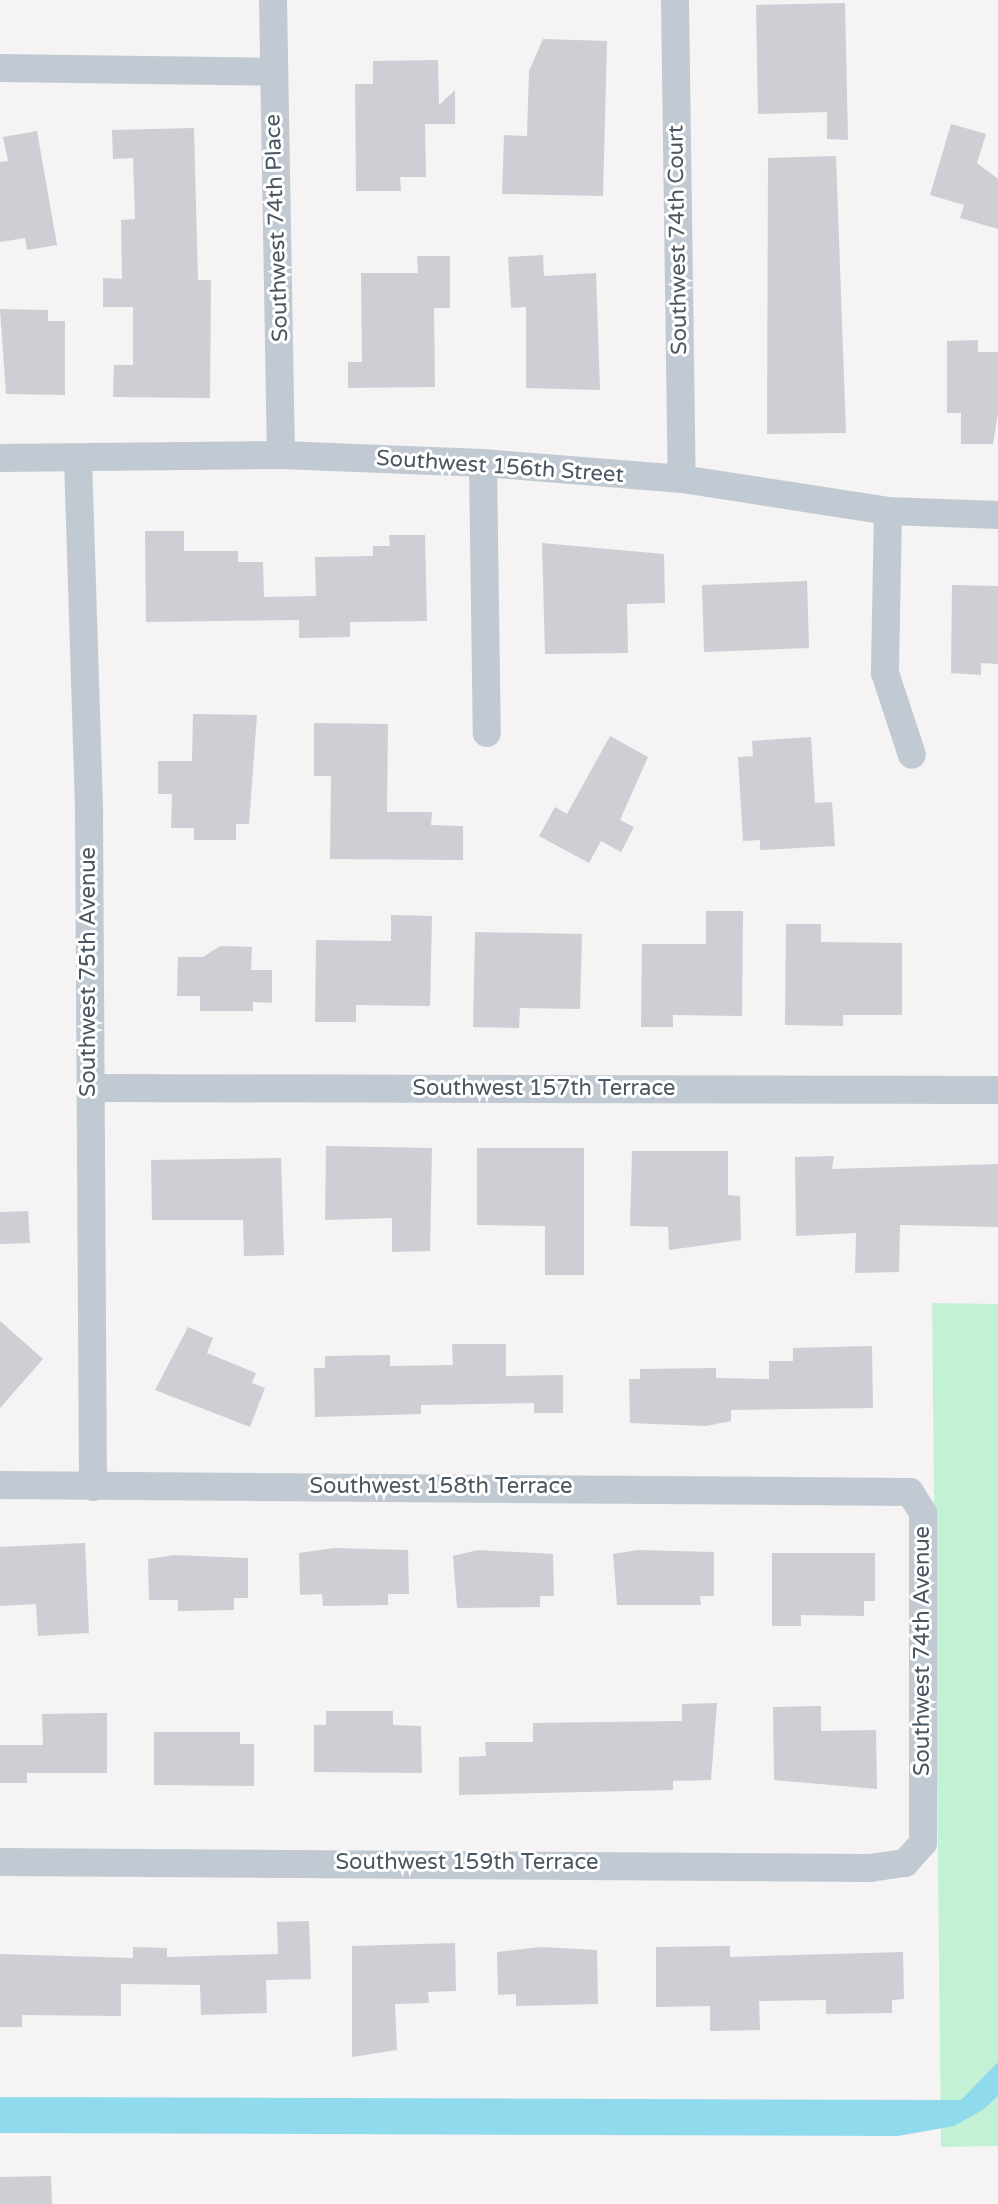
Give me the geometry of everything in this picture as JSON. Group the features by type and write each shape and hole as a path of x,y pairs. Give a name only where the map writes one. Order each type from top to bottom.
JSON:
{"street":[{"name":"Southwest 74th Place","path":"273,0 281,455"},
{"name":"Southwest 74th Court","path":"675,0 682,479"},
{"path":"0,68 273,72"},
{"name":"Southwest 156th Street","path":"0,458 281,455 483,463 682,479 888,511 998,515"},
{"name":"Southwest 75th Avenue","path":"78,458 90,1088 93,1487"},
{"path":"483,463 487,733"},
{"path":"888,511 885,673 912,755"},
{"name":"Southwest 157th Terrace","path":"90,1088 998,1090"},
{"name":"Southwest 158th Terrace","path":"0,1485 882,1489"},
{"name":"Southwest 74th Avenue","path":"882,1489 910,1492 923,1513 923,1843"},
{"name":"Southwest 159th Terrace","path":"0,1862 870,1868 905,1863 923,1843"}],"green space":[{"path":"932,1303 998,1304 998,2146 941,2147"}],"water":[{"path":"998,2062 998,2096 984,2109 954,2126 898,2136 0,2133 0,2097 961,2100"}],"building":[{"path":"845,3 848,140 827,139 827,112 758,114 756,5"},
{"path":"543,39 607,41 603,196 502,194 504,135 527,136 529,71"},
{"path":"438,60 439,105 455,90 455,124 425,124 426,177 400,177 401,191 356,191 355,84 373,84 373,61"},
{"path":"951,124 986,134 977,163 998,179 998,229 960,218 964,205 930,195"},
{"path":"194,128 198,280 211,280 210,398 113,397 114,365 133,365 133,307 103,307 103,278 122,279 121,220 135,219 133,158 113,159 112,130"},
{"path":"37,131 57,245 27,250 25,238 0,242 0,162 8,161 3,137"},
{"path":"836,156 846,433 767,434 768,158"},
{"path":"543,255 544,276 596,273 600,390 526,388 526,307 511,308 508,257"},
{"path":"417,256 450,256 450,308 434,308 435,387 348,388 348,362 362,362 361,273 418,273"},
{"path":"0,309 48,310 48,321 65,321 65,395 6,394"},
{"path":"978,340 978,352 998,352 998,413 993,444 961,444 961,413 947,413 947,341"},
{"path":"145,531 184,531 184,551 238,551 238,562 263,562 264,597 316,596 315,557 373,556 373,546 390,546 389,535 425,535 427,621 350,622 350,637 299,638 299,620 146,622"},
{"path":"542,543 664,554 665,603 627,604 628,653 545,654"},
{"path":"807,581 809,648 704,652 702,585"},
{"path":"952,585 998,586 998,664 981,663 981,675 951,673"},
{"path":"193,714 257,715 249,824 236,824 236,840 194,840 194,828 171,828 172,794 158,794 158,761 192,761"},
{"path":"314,723 388,724 387,812 432,812 431,825 463,826 463,860 330,859 331,776 314,776"},
{"path":"610,736 648,757 620,820 634,827 621,852 601,841 589,863 539,836 555,807 567,814"},
{"path":"811,737 815,803 832,802 835,846 760,850 760,840 743,841 738,757 753,756 752,741"},
{"path":"706,911 743,911 742,1016 673,1015 673,1027 641,1027 642,944 706,944"},
{"path":"391,915 432,916 430,1006 356,1005 356,1022 315,1022 316,940 391,941"},
{"path":"786,924 821,924 821,942 902,943 902,1015 843,1015 843,1026 785,1025"},
{"path":"475,932 582,934 580,1009 520,1008 519,1028 473,1027"},
{"path":"220,946 252,947 251,970 272,970 272,1003 253,1002 253,1011 200,1011 200,996 177,996 178,957 203,957"},
{"path":"326,1146 432,1148 430,1251 392,1252 392,1218 325,1220"},
{"path":"477,1148 584,1148 584,1275 545,1275 545,1226 477,1225"},
{"path":"632,1151 728,1151 728,1195 740,1196 741,1240 669,1250 668,1227 630,1226"},
{"path":"834,1156 832,1169 998,1164 998,1227 900,1225 899,1272 855,1273 856,1233 796,1236 795,1157"},
{"path":"281,1158 284,1255 244,1256 243,1220 152,1220 151,1160"},
{"path":"28,1211 30,1243 0,1244 0,1212"},
{"path":"0,1321 43,1359 0,1408"},
{"path":"188,1327 213,1338 207,1353 256,1373 252,1383 265,1388 250,1427 155,1390"},
{"path":"452,1344 506,1344 506,1376 563,1375 563,1413 534,1413 534,1403 421,1405 421,1414 315,1417 314,1368 325,1368 325,1356 390,1355 390,1366 453,1365"},
{"path":"872,1346 873,1408 731,1410 731,1421 706,1426 630,1423 629,1379 640,1379 640,1369 716,1368 716,1378 769,1379 769,1361 793,1361 793,1348"},
{"path":"85,1543 89,1633 38,1636 36,1604 0,1606 0,1547"},
{"path":"334,1548 408,1550 409,1594 388,1594 388,1605 323,1606 322,1594 300,1595 299,1553"},
{"path":"478,1550 553,1554 554,1596 540,1596 540,1607 457,1608 453,1556"},
{"path":"638,1550 714,1552 714,1596 700,1596 701,1605 617,1605 613,1554"},
{"path":"772,1553 875,1553 875,1601 864,1601 864,1616 801,1615 801,1626 772,1626"},
{"path":"174,1555 248,1558 248,1598 234,1598 234,1610 178,1611 178,1600 149,1600 148,1559"},
{"path":"717,1703 711,1780 673,1781 673,1790 459,1795 459,1757 486,1756 485,1742 533,1742 533,1723 682,1721 682,1704"},
{"path":"821,1706 821,1731 876,1730 877,1789 774,1780 773,1707"},
{"path":"326,1711 393,1711 393,1725 421,1726 422,1773 314,1772 314,1725 326,1725"},
{"path":"107,1713 107,1773 27,1773 27,1783 0,1783 0,1745 43,1745 42,1714"},
{"path":"154,1732 240,1732 240,1744 254,1744 254,1786 154,1785"},
{"path":"309,1921 311,1979 266,1980 267,2013 201,2015 200,1985 121,1984 121,2016 22,2015 22,2027 0,2027 0,1954 133,1958 133,1947 167,1948 167,1957 278,1954 277,1922"},
{"path":"455,1943 456,1991 428,1992 429,2003 395,2004 397,2050 352,2057 352,1946"},
{"path":"730,1946 730,1957 903,1952 904,1999 892,2000 892,2013 826,2014 826,2000 759,2001 760,2030 710,2031 710,2006 656,2007 656,1947"},
{"path":"541,1947 597,1950 598,2004 516,2006 516,1994 498,1995 497,1952"},
{"path":"51,2176 52,2204 0,2204 0,2177"}]}
